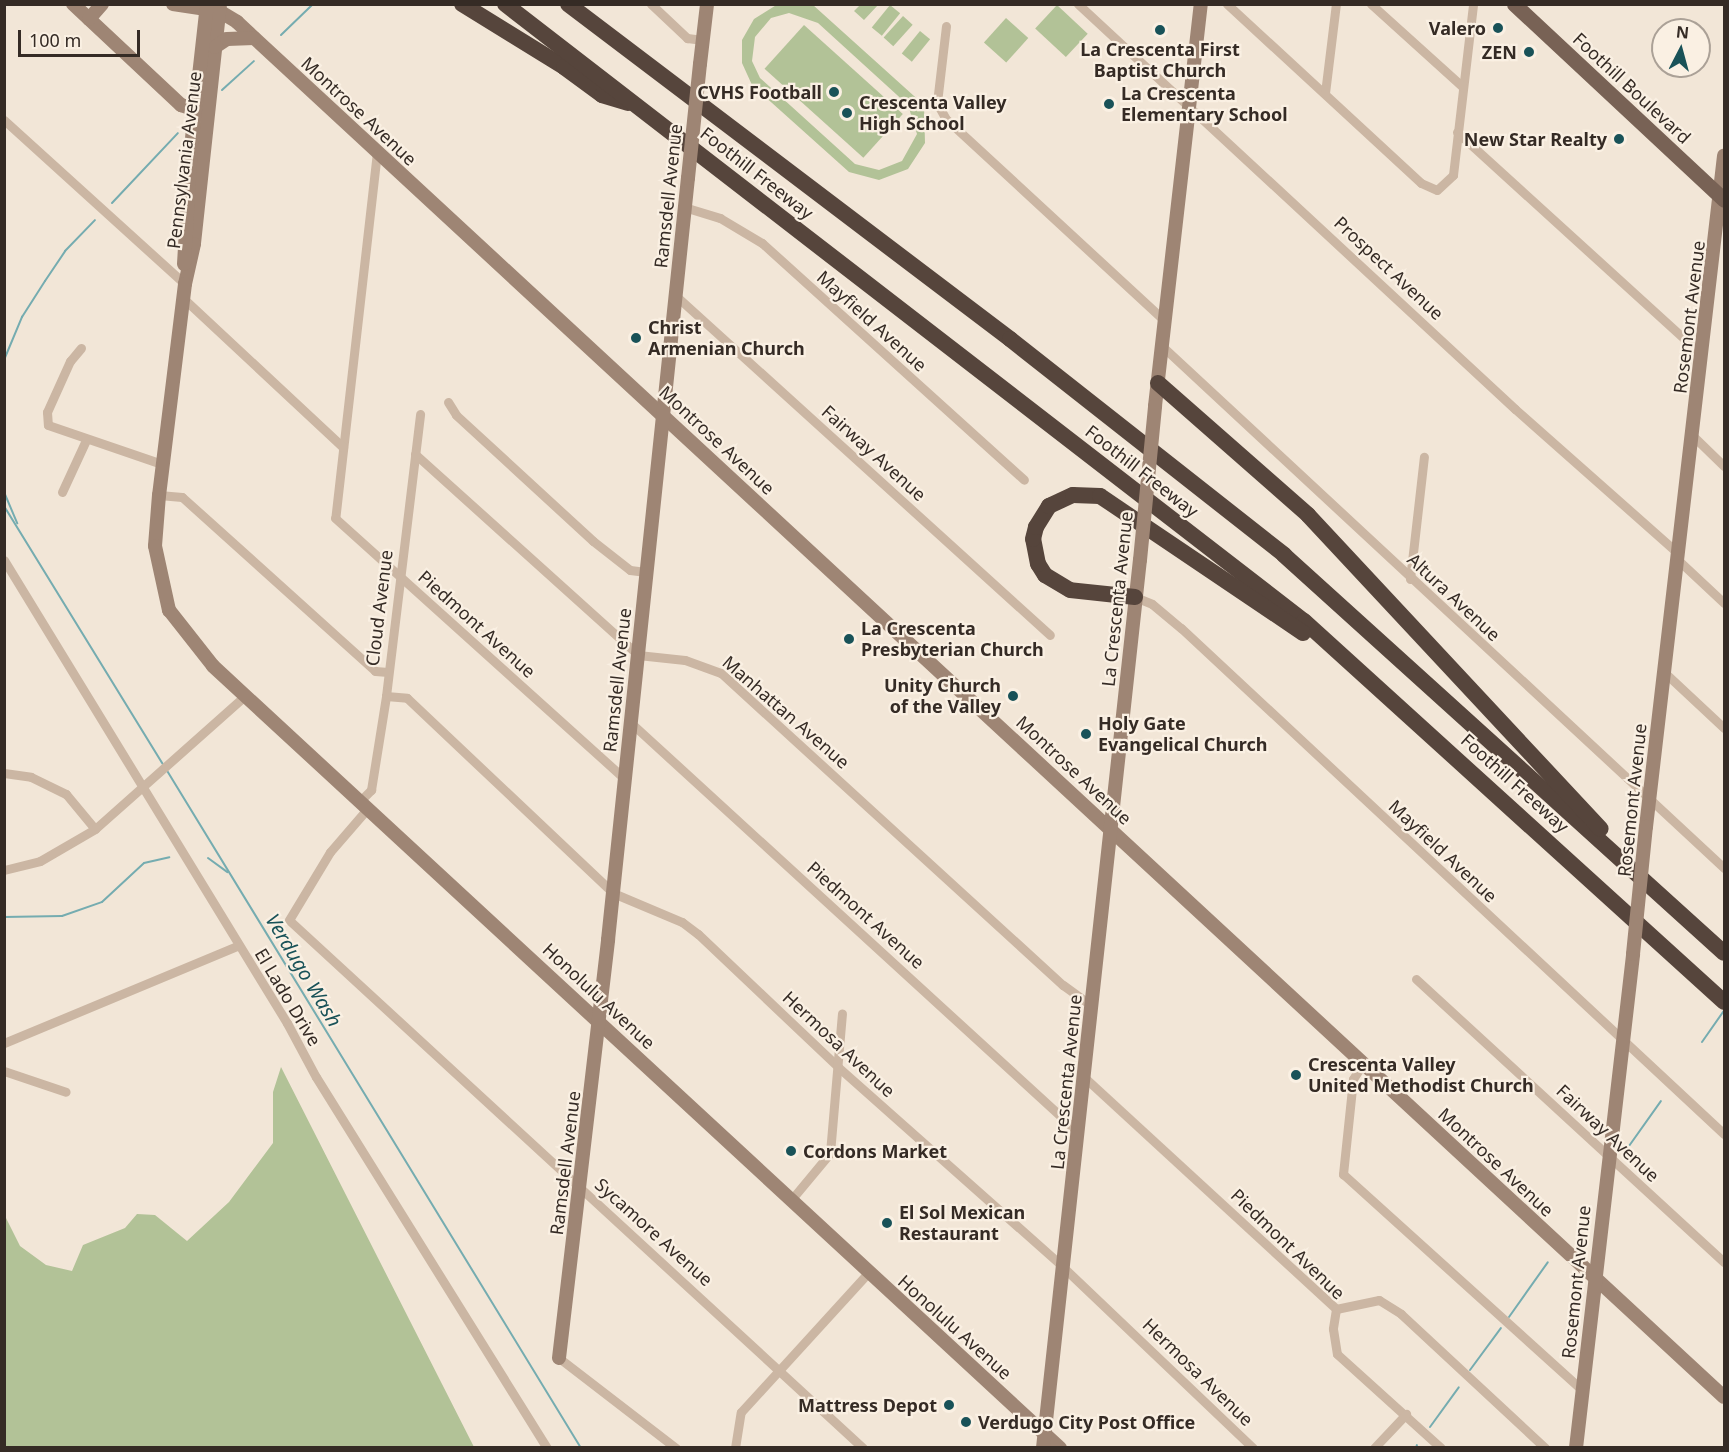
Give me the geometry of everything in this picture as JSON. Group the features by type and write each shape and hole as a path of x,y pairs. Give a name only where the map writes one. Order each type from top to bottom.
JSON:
{"highway":[{"path":"462,4 564,67 602,95 639,106"},
{"name":"Foothill Freeway","path":"505,4 1304,621 1725,1002"},
{"name":"Foothill Freeway","path":"574,7 1010,339 1284,555 1725,953"},
{"path":"1158,383 1308,515 1667,901"},
{"path":"1135,597 1070,590 1044,575 1038,564 1033,539 1036,527 1049,506 1072,495 1100,496 1368,677"}],"main road":[{"name":"Foothill Boulevard","path":"1514,4 1723,198"}],"street":[{"path":"73,4 181,105 201,112"},
{"path":"89,19 102,4"},
{"path":"173,4 213,7"},
{"path":"651,4 687,38 703,40"},
{"name":"Ramsdell Avenue","path":"559,1358 613,893 662,412 707,4"},
{"name":"Prospect Avenue","path":"1078,4 1678,556 1725,603"},
{"name":"La Crescenta Avenue","path":"1044,1440 1155,406 1201,4"},
{"path":"1227,4 1421,183 1437,190 1450,181 1473,4"},
{"path":"1325,93 1335,4"},
{"path":"1371,4 1463,87"},
{"name":"Montrose Avenue","path":"213,7 254,38 662,412 1725,1397"},
{"name":"Pennsylvania Avenue","path":"201,112 215,47 213,7"},
{"name":"Pennsylvania Avenue","path":"156,546 162,464 185,284 183,243 213,7"},
{"path":"946,26 937,103 946,119 1165,321"},
{"path":"215,47 227,39 254,38"},
{"path":"4,120 185,284"},
{"path":"1457,132 1701,355"},
{"path":"343,447 377,152"},
{"name":"Rosemont Avenue","path":"1576,1448 1620,1040 1633,954 1701,355 1723,198 1725,156"},
{"name":"Mayfield Avenue","path":"684,207 720,218 762,243 1024,480"},
{"name":"Fairway Avenue","path":"675,295 1050,635"},
{"path":"183,298 343,447"},
{"name":"Altura Avenue","path":"1162,347 1410,579 1725,868"},
{"path":"81,348 70,361 46,420 51,427 162,464"},
{"path":"448,402 456,415 593,542 630,570 646,572"},
{"name":"Cloud Avenue","path":"289,920 342,835 364,805 371,790 386,696 420,414"},
{"path":"1693,436 1725,466"},
{"path":"62,492 74,474 86,440"},
{"name":"Piedmont Avenue","path":"343,447 335,518 624,778"},
{"path":"415,454 638,654"},
{"path":"1410,579 1424,457"},
{"path":"159,495 182,497 375,671 388,672"},
{"name":"Honolulu Avenue","path":"156,546 170,610 213,666 598,1019 869,1272 1044,1440 1060,1448"},
{"name":"El Lado Drive","path":"4,560 144,787 237,946 547,1448"},
{"name":"Mayfield Avenue","path":"1135,597 1152,604 1181,628 1620,1040 1725,1134"},
{"name":"Manhattan Avenue","path":"638,654 685,660 722,673 1063,985 1092,1006"},
{"path":"1664,672 1725,728"},
{"path":"4,870 40,861 95,829 245,696"},
{"name":"Hermosa Avenue","path":"386,696 407,698 613,893 687,926 838,1067 1064,1268 1253,1448"},
{"name":"Piedmont Avenue","path":"631,723 1078,1132"},
{"path":"4,773 31,777 66,794 95,829"},
{"name":"Sycamore Avenue","path":"289,920 864,1448"},
{"path":"4,1043 237,946"},
{"name":"Fairway Avenue","path":"1416,980 1725,1262"},
{"path":"791,1200 830,1153 842,1014"},
{"path":"1363,1063 1353,1079 1343,1173 1582,1390"},
{"path":"4,1071 66,1092"},
{"name":"Piedmont Avenue","path":"1084,1077 1336,1309 1333,1329 1337,1354 1441,1448"},
{"path":"735,1448 741,1412 869,1272"},
{"path":"1336,1309 1378,1300 1401,1314 1545,1448"},
{"path":"559,1358 676,1448"},
{"path":"1374,1448 1406,1414"}],"green space":[{"path":"778,4 813,5 924,105 925,143 908,169 879,180 849,172 752,85 742,63 742,40 754,19","holes":["789,13 818,23 908,105 917,134 902,161 879,170 855,164 760,78 752,61 755,37 771,18"]},
{"path":"860,5 878,5 864,20 854,11"},
{"path":"890,5 900,13 882,36 872,28"},
{"path":"1057,5 1088,34 1066,57 1035,28"},
{"path":"903,16 913,25 893,46 884,38"},
{"path":"1006,18 1028,38 1006,63 984,43"},
{"name":"CVHS Football","path":"804,25 903,114 863,158 765,69"},
{"path":"920,31 930,39 912,62 902,54"},
{"path":"281,1067 474,1447 5,1447 5,1216 20,1246 46,1265 72,1271 83,1245 125,1228 137,1214 155,1215 187,1241 229,1202 273,1143 273,1092"}],"waterway":[{"path":"281,35 313,4"},
{"path":"222,90 254,61"},
{"path":"112,203 178,133"},
{"path":"4,360 22,317 45,281 65,251 95,220"},
{"path":"4,492 17,523"},
{"name":"Verdugo Wash","path":"4,506 163,764"},
{"name":"Verdugo Wash","path":"166,769 581,1448"},
{"path":"4,917 62,916 102,902 144,863 169,857"},
{"path":"208,858 227,872"},
{"path":"1702,1042 1724,1010"},
{"path":"1629,1146 1661,1101"},
{"path":"1509,1317 1548,1262"},
{"path":"1470,1370 1501,1328"},
{"path":"1430,1427 1459,1387"}],"place":[{"name":"Valero","path":"1498,28"},
{"name":"La Crescenta First Baptist Church","path":"1160,30"},
{"name":"ZEN","path":"1529,52"},
{"name":"CVHS Football","path":"834,92"},
{"name":"La Crescenta Elementary School","path":"1109,104"},
{"name":"Crescenta Valley High School","path":"847,113"},
{"name":"New Star Realty","path":"1619,139"},
{"name":"Christ Armenian Church","path":"636,338"},
{"name":"La Crescenta Presbyterian Church","path":"849,639"},
{"name":"Unity Church of the Valley","path":"1013,696"},
{"name":"Holy Gate Evangelical Church","path":"1086,734"},
{"name":"Crescenta Valley United Methodist Church","path":"1296,1075"},
{"name":"Cordons Market","path":"791,1151"},
{"name":"El Sol Mexican Restaurant","path":"887,1223"},
{"name":"Mattress Depot","path":"949,1405"},
{"name":"Verdugo City Post Office","path":"966,1422"}]}
